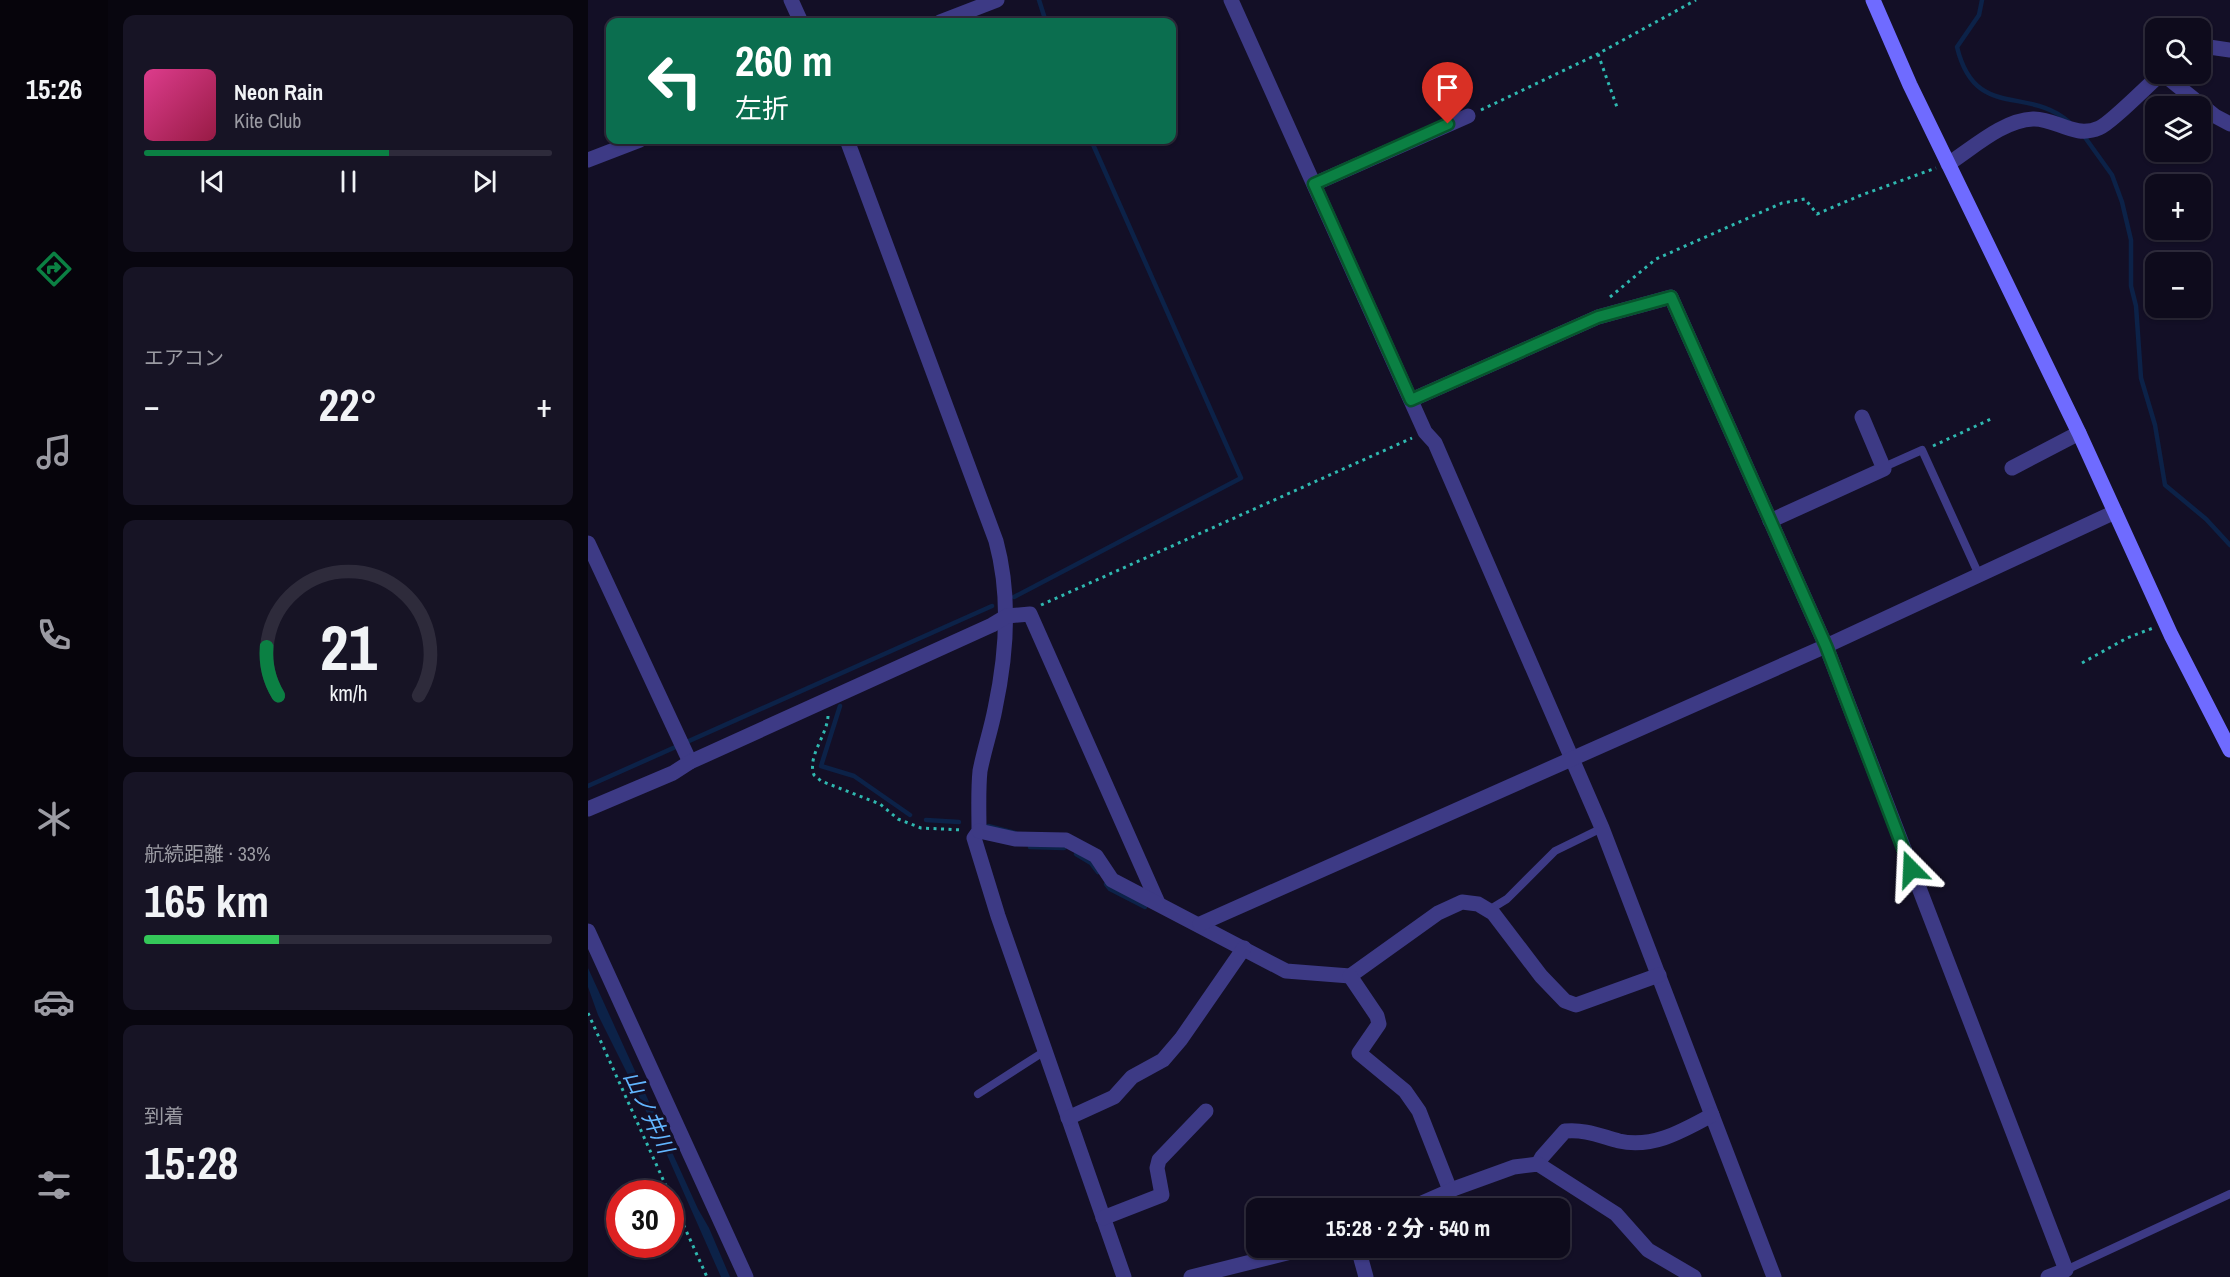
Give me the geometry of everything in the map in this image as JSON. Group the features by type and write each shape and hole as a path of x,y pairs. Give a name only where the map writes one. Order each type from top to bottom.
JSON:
{"street":[{"path":"791,0 799,18"},
{"path":"950,18 997,0"},
{"path":"1231,0 1425,432 1435,443 1572,757 1602,828 1774,1277"},
{"path":"1873,0 1948,164 2079,433 2166,623 2230,750"},
{"path":"2211,47 2230,50"},
{"path":"1948,164 2006,126 2032,119 2053,122 2070,131 2099,128 2150,84"},
{"path":"2175,84 2215,116 2230,124"},
{"path":"1314,184 1468,116"},
{"path":"588,160 630,144"},
{"path":"848,144 996,541 1002,565 1007,616 996,707 980,772 979,831 974,838 998,916 1124,1277"},
{"path":"1411,400 1598,317 1671,297 1826,646 2066,1270 2048,1277"},
{"path":"1770,521 1884,467 1862,417"},
{"path":"2012,468 2079,433"},
{"path":"1200,924 1826,646 2115,512"},
{"path":"588,543 690,762"},
{"path":"588,809 673,773 690,762 1007,616 1030,614 1158,903"},
{"path":"979,831 1015,839 1066,840 1096,856 1112,880 1286,971 1350,976 1438,913 1462,902 1478,904 1489,910 1541,976 1565,1001 1576,1005 1659,975"},
{"path":"588,932 746,1277"},
{"path":"1068,1118 1114,1097 1132,1077 1163,1060 1181,1039 1244,948"},
{"path":"1350,976 1377,1016 1379,1024 1359,1053 1405,1091 1419,1111 1450,1190"},
{"path":"1103,1218 1162,1195 1157,1168 1159,1160 1206,1111"},
{"path":"1538,1164 1565,1131 1581,1129 1622,1142 1644,1143 1665,1138 1712,1115"},
{"path":"1432,1198 1514,1167 1538,1164 1616,1214 1648,1250 1694,1277"},
{"path":"1191,1277 1267,1258"},
{"path":"1361,1258 1366,1277"}],"lane":[{"path":"1884,467 1922,451 1979,576"},
{"path":"1489,910 1507,899 1555,851 1602,828"},
{"path":"978,1094 1045,1052"},
{"path":"2066,1270 2230,1194"}],"path":[{"path":"1468,116 1598,54 1696,0"},
{"path":"1598,54 1618,110"},
{"path":"1606,300 1656,259 1782,203 1805,199 1817,214 1858,196 1948,164"},
{"path":"1922,451 1991,418"},
{"path":"1030,614 1034,608 1425,432"},
{"path":"2082,663 2127,638 2166,623"},
{"path":"828,700 827,725 812,763 814,775 820,781 880,804 898,819 915,826 979,831"},
{"path":"588,1013 707,1277"}],"water":[{"name":"山ノ井川","path":"588,968 730,1277 721,1277 684,1193 684,1180 678,1180 598,1015 588,987"}],"waterway":[{"path":"1039,0 1045,18"},
{"path":"1982,0 1979,15 1957,47 1965,70 1976,85 1989,93 2053,111 2069,122"},
{"path":"2084,136 2112,175 2122,202 2131,240 2131,286 2136,306 2141,378 2155,425 2165,485 2206,519 2230,545"},
{"path":"1014,597 1241,478 1093,144"},
{"path":"588,786 992,606"},
{"path":"840,706 821,766 854,776 910,815"},
{"path":"926,820 959,822"},
{"path":"988,826 1015,833"},
{"path":"1030,847 1064,848"},
{"path":"1076,854 1091,863 1098,872"},
{"path":"1106,884 1110,889 1145,907"}],"route":[{"path":"1448,124 1314,184 1411,400 1598,317 1671,297 1826,646 1911,869"}]}
